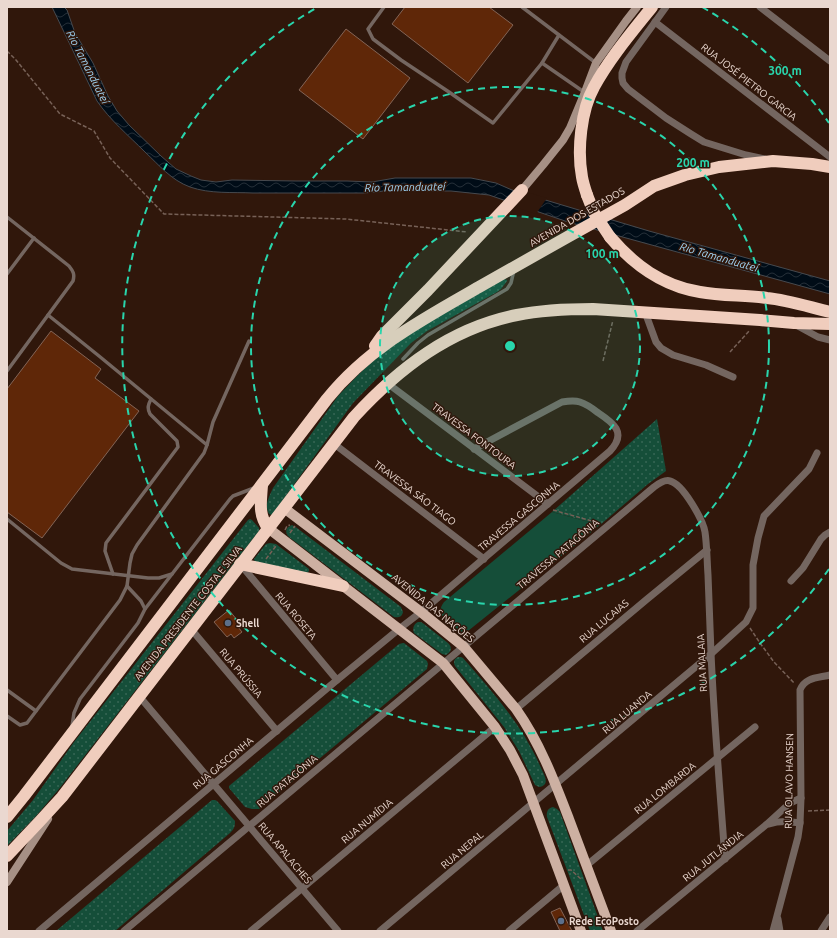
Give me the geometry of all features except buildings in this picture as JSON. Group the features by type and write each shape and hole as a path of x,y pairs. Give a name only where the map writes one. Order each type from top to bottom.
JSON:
{"highway":[{"path":"652,7 608,64 594,87 587,103 583,119 580,160 587,195 594,213 610,237 622,251 635,263 666,282 700,293 767,298 830,312"},
{"name":"AVENIDA DOS ESTADOS","path":"360,364 387,342 413,324 625,205 654,186 685,175 719,167 773,161 830,167"},
{"path":"360,364 382,336 522,190"},
{"path":"387,383 417,359 459,334 479,326 517,315 567,309 593,309 794,323 830,324"},
{"name":"AVENIDA PRESIDENTE COSTA E SILVA","path":"7,817 334,390 360,364"},
{"name":"AVENIDA PRESIDENTE COSTA E SILVA","path":"7,856 62,797 354,417 387,383"},
{"path":"262,485 260,513 268,528"},
{"path":"240,564 343,586"}],"main road":[{"path":"522,190 563,140 570,128 596,63 637,7"},
{"name":"AVENIDA DAS NAÇÕES","path":"284,508 421,612 464,647 516,709 539,746 549,767 611,931"},
{"path":"268,528 443,663 495,727 517,761 523,775 581,931"},
{"path":"7,882 62,797"}],"street":[{"path":"666,7 626,62 622,73 623,83 628,89 666,118 704,142 746,155 773,161"},
{"path":"760,7 830,61"},
{"name":"RUA JOSÉ PIETRO GARCIA","path":"655,22 830,157"},
{"path":"645,312 656,342 661,348 673,355 706,365 733,377"},
{"path":"794,323 818,337 830,340"},
{"name":"TRAVESSA FONTOURA","path":"387,383 548,504"},
{"name":"TRAVESSA GASCONHA","path":"421,612 613,448 618,435 616,427 611,422 586,404 568,401 562,402 474,448"},
{"name":"TRAVESSA SÃO TIAGO","path":"334,443 484,559"},
{"path":"746,622 753,608 753,565 764,516 809,469 817,453"},
{"name":"TRAVESSA PATAGÔNIA","path":"464,647 654,487 667,481"},
{"name":"RUA MALAIA","path":"667,481 671,481 678,485 685,493 700,518 705,531 711,654 725,859"},
{"path":"791,581 803,568 824,535 830,532"},
{"name":"RUA LUCAIAS","path":"516,709 707,550"},
{"name":"RUA ROSETA","path":"240,564 337,680"},
{"name":"RUA GASCONHA","path":"39,931 337,680 421,612"},
{"name":"RUA LUANDA","path":"556,784 711,654 746,622"},
{"name":"RUA PRÚSSIA","path":"190,629 277,731"},
{"name":"RUA PATAGÔNIA","path":"124,931 464,647"},
{"path":"800,690 803,684 810,679 830,675"},
{"name":"RUA OLAVO HANSEN","path":"773,931 798,837 800,823 800,690"},
{"name":"RUA APALACHES","path":"139,696 338,931"},
{"name":"RUA NUMÍDIA","path":"251,931 495,727"},
{"name":"RUA LOMBARDA","path":"587,865 755,727"},
{"name":"RUA NEPAL","path":"380,931 556,784"},
{"name":"RUA JUTLÂNDIA","path":"638,931 790,804 801,798"},
{"path":"767,824 784,821 800,823"},
{"path":"509,931 564,884"},
{"name":"RUA OLAVO HANSEN","path":"777,917 780,931"},
{"path":"820,931 830,917"}],"lane":[{"path":"384,7 368,29 373,39 493,123 542,63 559,35"},
{"path":"522,7 527,9 596,63"},
{"path":"542,63 585,92"},
{"path":"7,217 74,271 73,281 7,371"},
{"path":"7,274 34,238"},
{"path":"403,359 428,335 507,289 511,283 514,267"},
{"path":"48,315 207,445"},
{"path":"7,716 20,725 27,723 120,600 127,586 131,558 137,545 204,453 213,422 249,340"},
{"path":"113,574 105,551 106,543 178,447 177,441 150,414 148,404 151,400"},
{"path":"71,733 74,713 80,699 138,623 145,610 230,499 233,496 262,485"},
{"path":"7,519 66,566 76,570 154,578 173,574"},
{"path":"127,586 141,601 145,610"},
{"path":"7,690 36,711"}],"path":[{"path":"7,51 60,114 94,131 110,158 164,214 346,219 481,234"},
{"path":"603,361 615,310"},
{"path":"730,352 760,320"},
{"path":"548,504 554,510 601,523 606,527"},
{"path":"264,570 266,560 275,546 280,545 284,541 300,520"},
{"path":"746,622 774,662 800,690"},
{"path":"801,811 830,810"},
{"path":"560,873 571,870 580,879 591,876"}],"green space":[{"path":"504,279 507,281 497,292 427,331 411,343 353,403 272,515 269,514 267,504 273,488 338,396 358,375 378,356 417,329"},
{"path":"657,419 666,471 648,484 600,525 552,512"},
{"path":"552,512 600,525 468,631 462,632 445,620 441,612 441,607 444,602"},
{"path":"250,519 259,528 259,531 59,789 36,816 7,846 7,831 33,800 74,742"},
{"path":"292,525 401,607 403,612 402,615 394,617 289,537 286,530"},
{"path":"266,544 276,544 309,569 309,571 307,573 255,562 254,559"},
{"path":"418,622 424,624 450,645 451,650 449,653 446,655 442,654 414,633 414,626"},
{"path":"404,643 427,661 427,669 259,809 245,807 229,788 229,786 399,644"},
{"path":"458,657 463,658 496,697 516,724 534,753 544,774 546,782 543,786 539,787 535,785 519,751 504,727 455,666 454,661"},
{"path":"212,800 217,801 235,821 230,833 115,931 56,931"},
{"path":"553,807 560,812 603,931 590,931 547,817 548,810"}],"water":[{"name":"Rio Tamanduateí","path":"52,7 64,7 67,10 75,33 93,63 108,96 117,111 129,125 176,169 201,180 216,182 232,180 372,182 395,178 471,178 496,183 512,190 649,231 830,281 830,294 568,222 489,195 451,191 389,190 363,193 229,193 205,191 190,187 166,172 102,108 97,101"}],"pier":[{"path":"516,189 547,198 536,214 503,203"}],"place":[{"name":"Shell","path":"228,623"},
{"name":"Rede EcoPosto","path":"561,921"}]}
